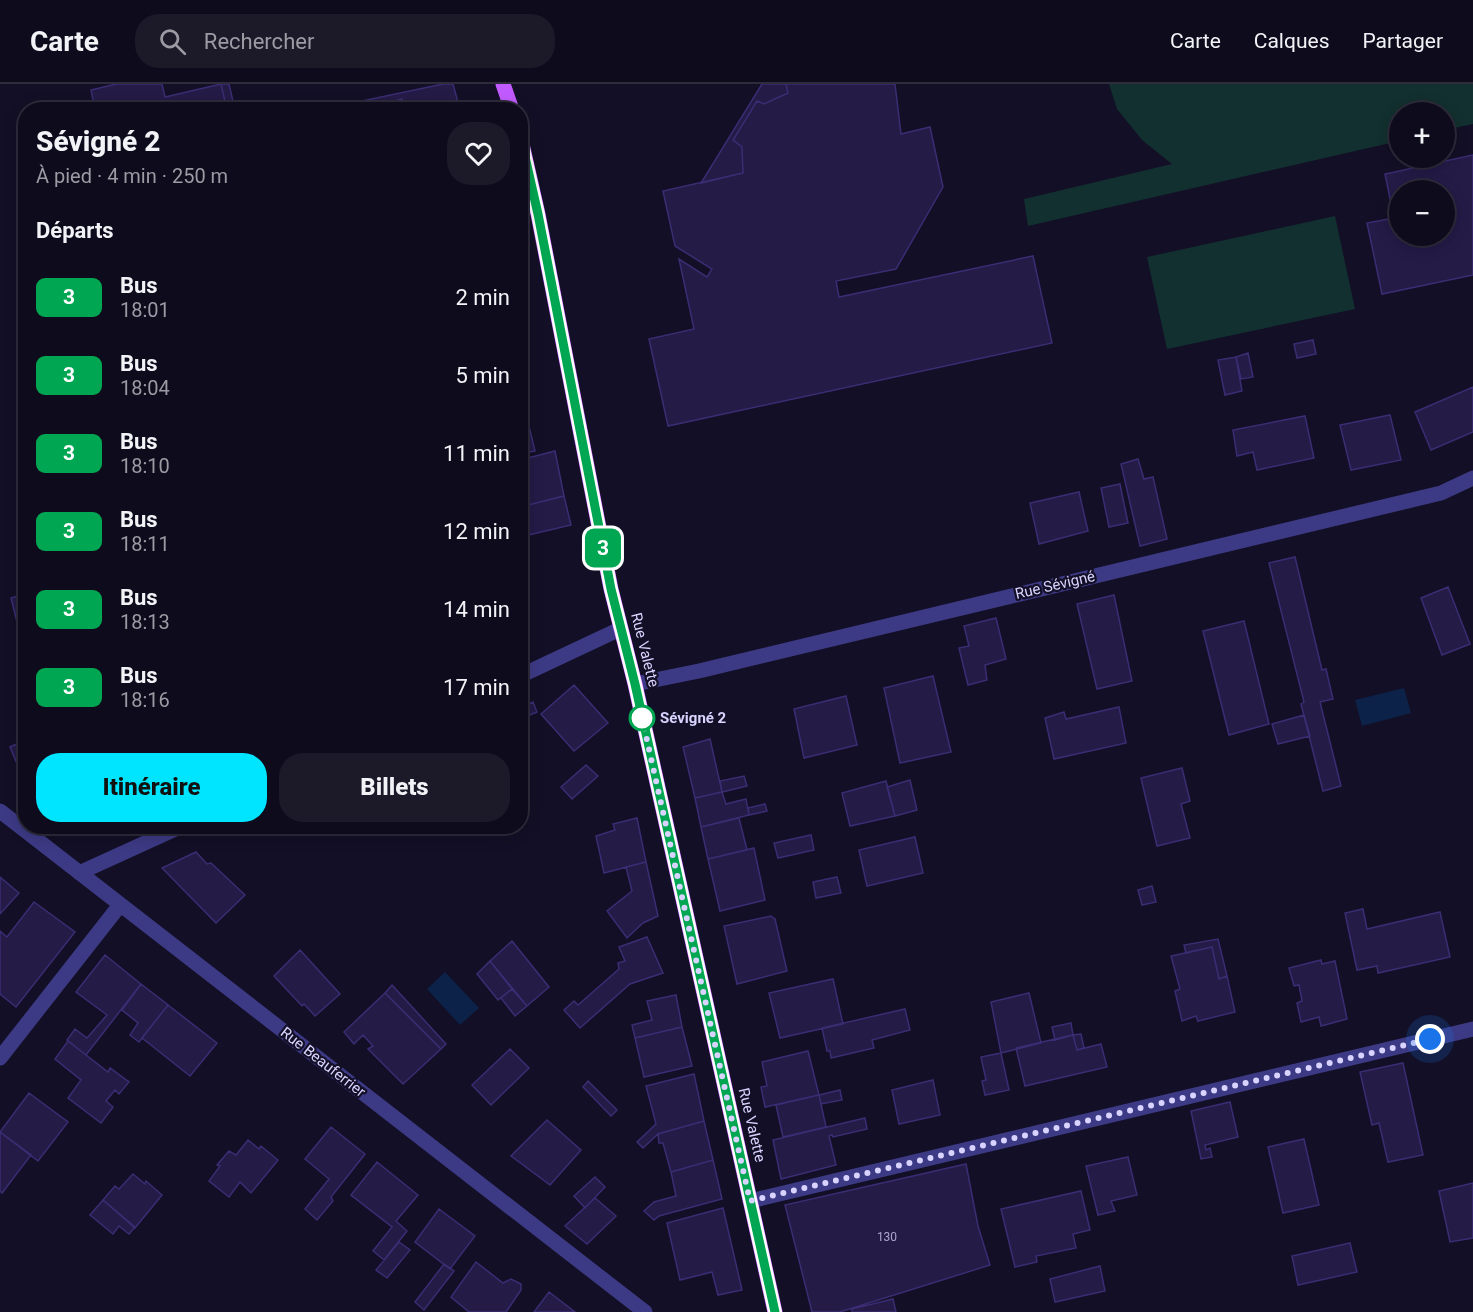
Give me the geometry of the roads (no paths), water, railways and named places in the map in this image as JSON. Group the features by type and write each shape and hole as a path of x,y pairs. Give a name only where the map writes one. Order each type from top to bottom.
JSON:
{"main road":[{"path":"503,84 511,102"},
{"path":"513,84 514,102"},
{"name":"Rue Valette","path":"528,170 620,629 635,684 775,1312"}],"street":[{"name":"Rue Sévigné","path":"635,684 699,671 1441,493 1473,478"},
{"path":"528,672 620,629"},
{"name":"Rue Beauferrier","path":"0,811 18,825"},
{"name":"Rue Beauferrier","path":"29,834 645,1312"},
{"path":"79,873 164,834"},
{"path":"0,1058 120,905"},
{"path":"750,1201 1473,1029"}],"water":[{"path":"1404,688 1411,713 1362,726 1355,700"},
{"path":"445,972 479,1008 460,1025 427,989"}],"place":[{"name":"Sévigné 2","path":"642,718"}]}
